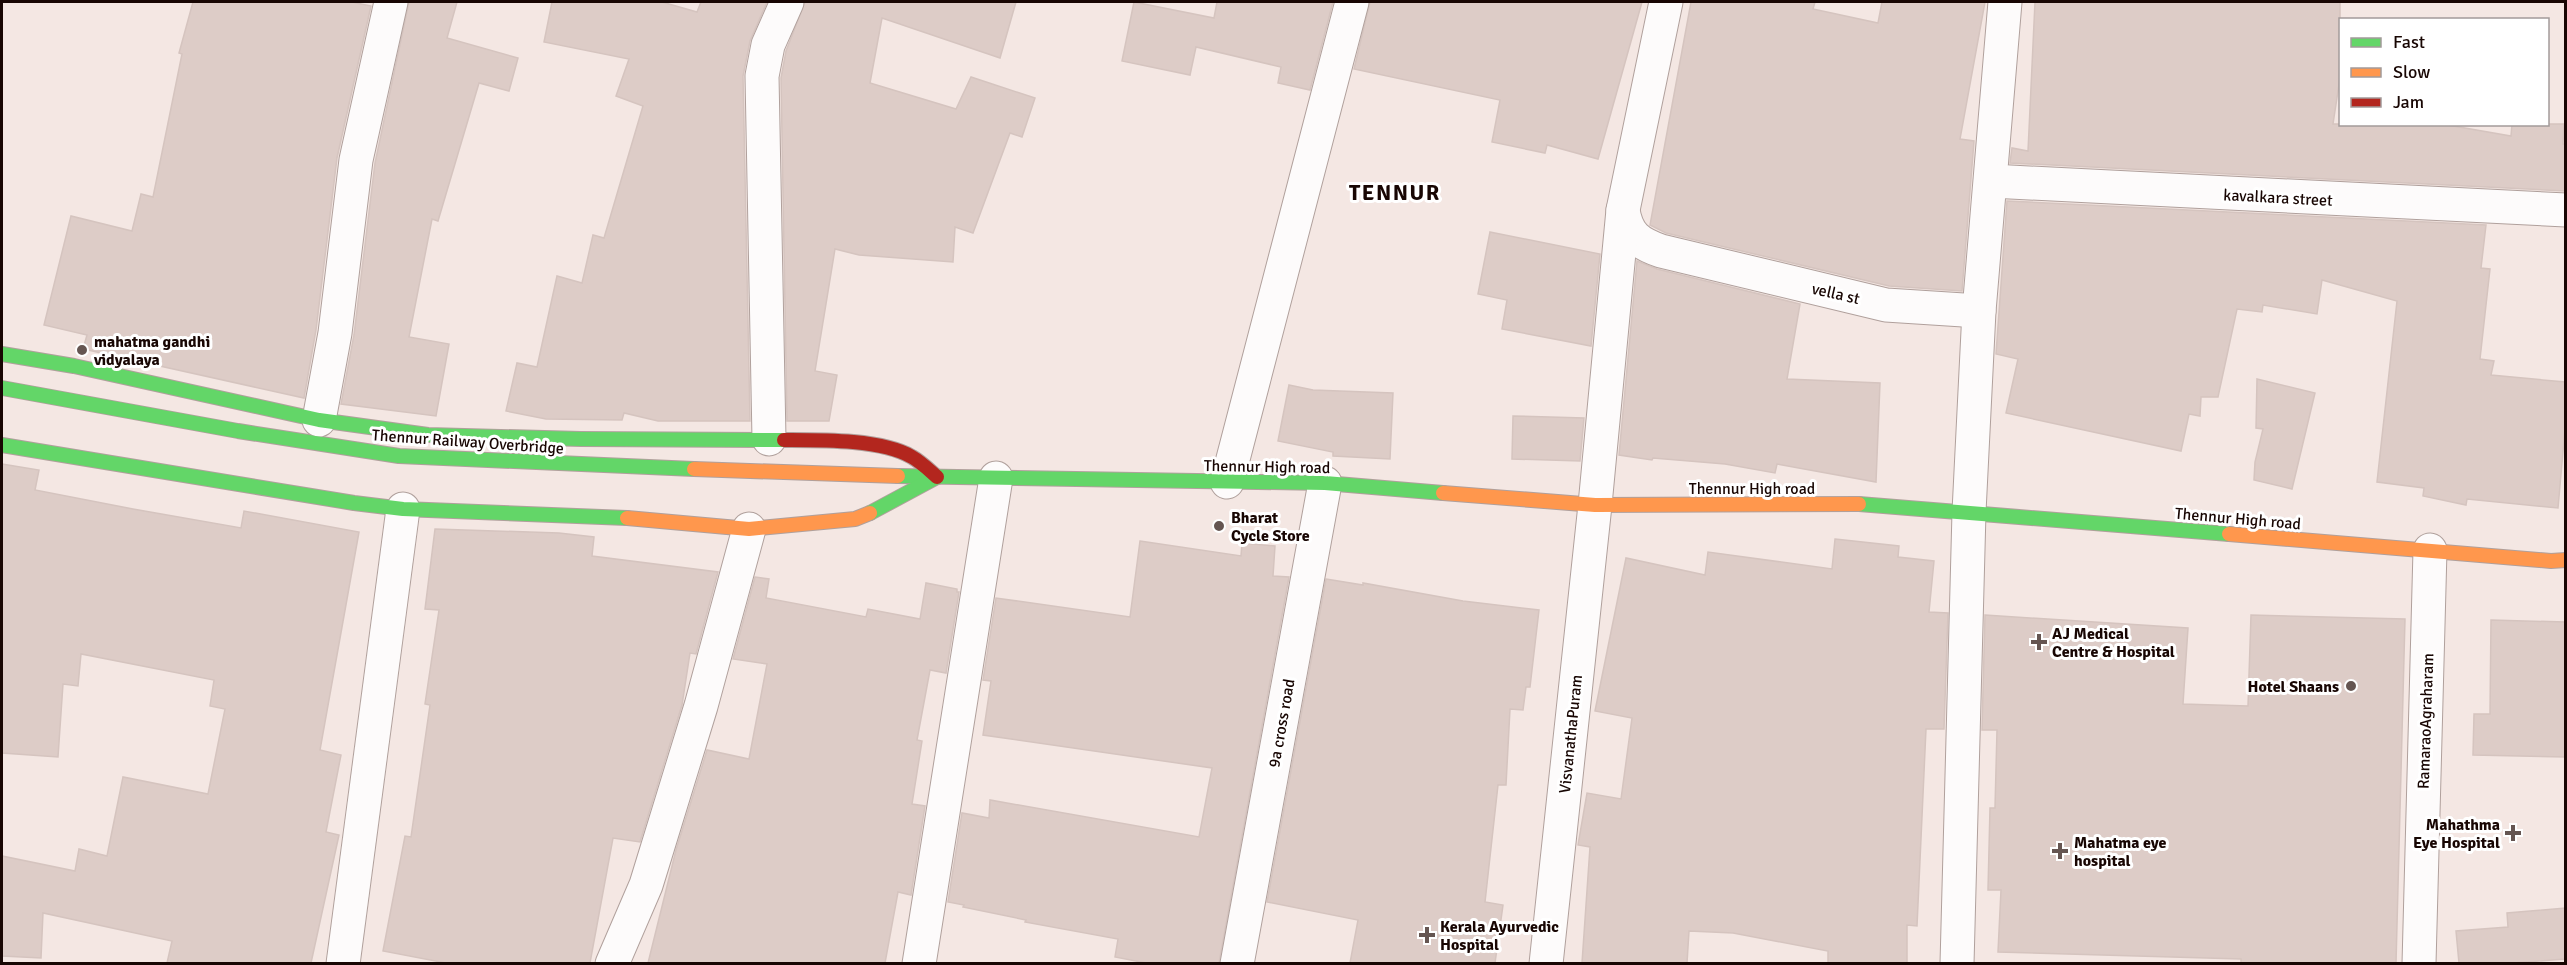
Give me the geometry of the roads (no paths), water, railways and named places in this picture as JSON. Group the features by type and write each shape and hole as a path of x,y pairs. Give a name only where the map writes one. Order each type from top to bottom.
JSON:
{"main road":[{"path":"2,354 74,366 319,420 428,435 838,440 881,447 911,456 937,477 883,508 855,519 749,530 605,516 403,509 2,445"},
{"name":"Thennur Railway Overbridge","path":"2,388 238,431 399,456 937,477"},
{"name":"Thennur High road","path":"937,477 1325,483 1595,505 1866,504 2551,561 2565,560"}],"street":[{"path":"319,420 335,333 356,160 391,2"},
{"path":"769,439 762,76 768,45 787,2"},
{"path":"1227,482 1352,2"},
{"path":"1623,210 1666,2"},
{"path":"1958,963 1969,512 1979,311 2005,2"},
{"name":"kavalkara street","path":"1991,181 2565,210"},
{"name":"vella st","path":"1623,210 1625,223 1632,237 1644,245 1661,251 1886,305 1979,311"},
{"name":"VisvanathaPuram","path":"1546,963 1595,505 1623,210"},
{"path":"918,963 996,478"},
{"name":"9a cross road","path":"1237,963 1325,483"},
{"path":"343,963 403,509"},
{"path":"612,963 646,885 701,706 749,530"},
{"name":"RamaraoAgraharam","path":"2419,963 2430,550"}],"place":[{"name":"mahatma gandhi vidyalaya","path":"82,350"},
{"name":"Bharat Cycle Store","path":"1219,526"},
{"name":"AJ Medical Centre & Hospital","path":"2039,642"},
{"name":"Hotel Shaans","path":"2351,686"},
{"name":"Mahathma Eye Hospital","path":"2513,833"},
{"name":"Mahatma eye hospital","path":"2060,851"},
{"name":"Kerala Ayurvedic Hospital","path":"1427,935"}],"district":[{"name":"TENNUR","path":"1395,192"}]}
